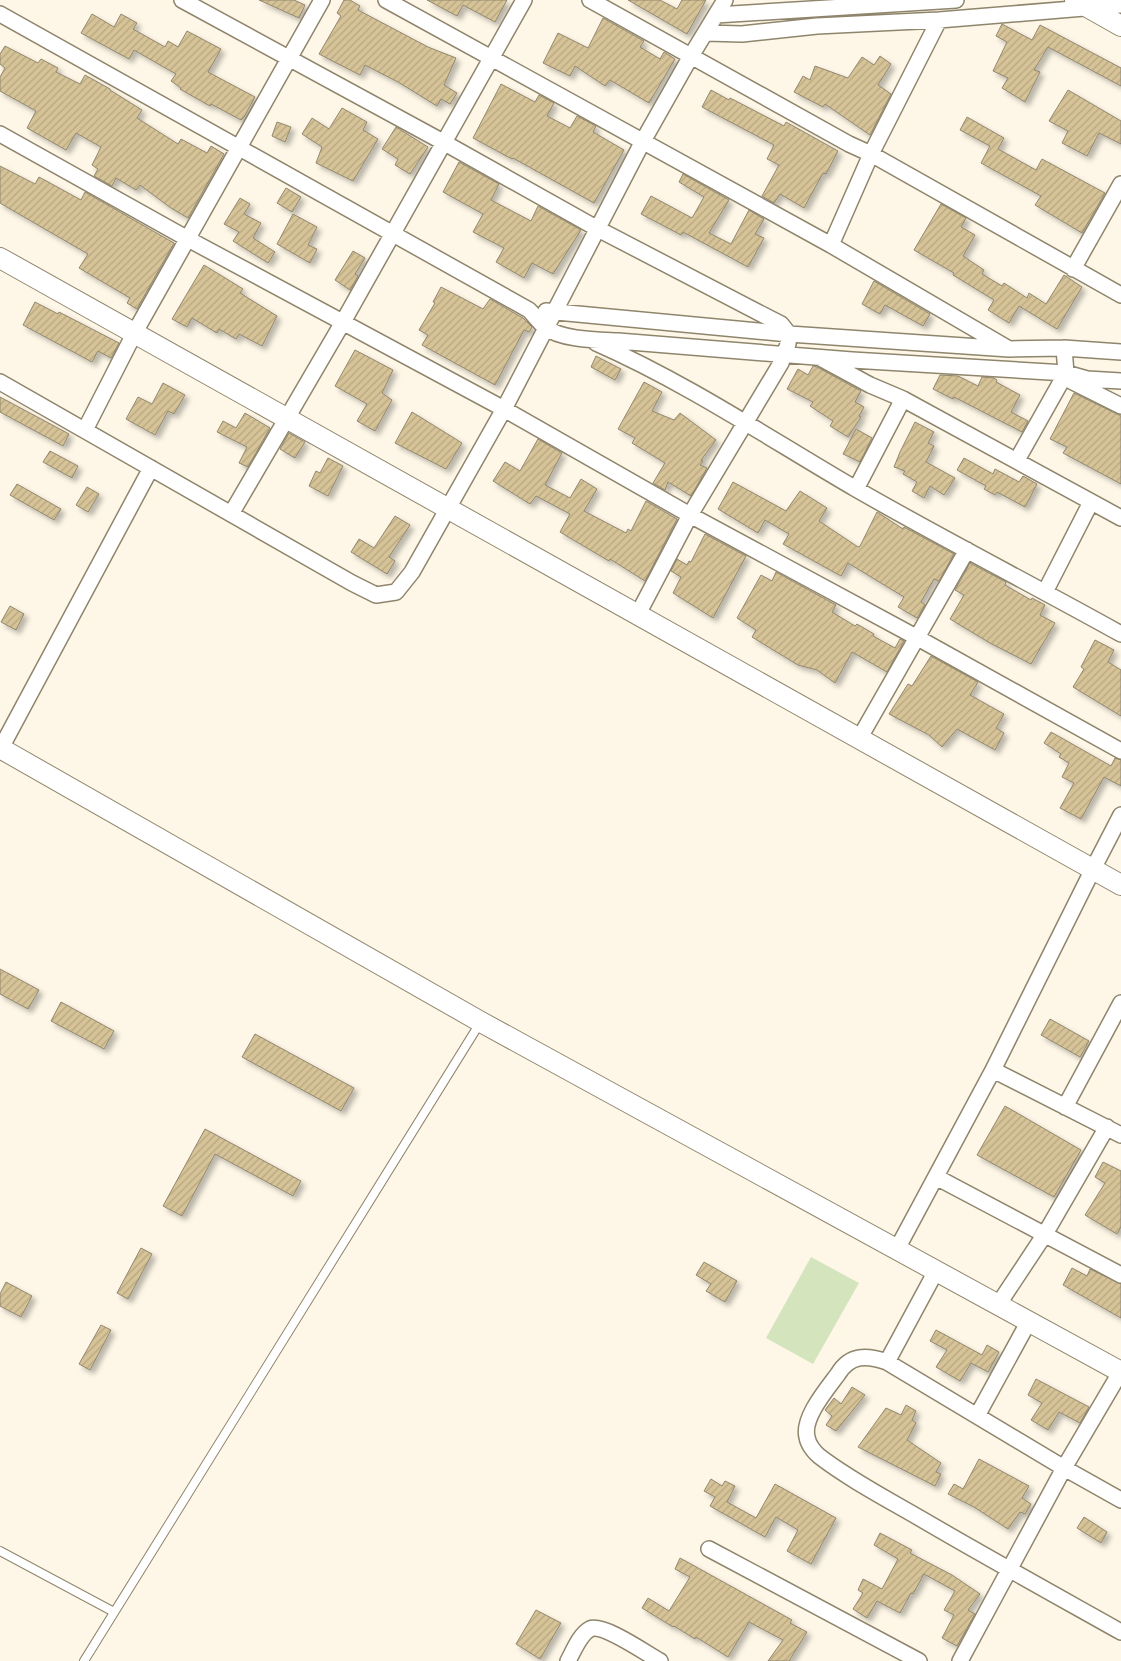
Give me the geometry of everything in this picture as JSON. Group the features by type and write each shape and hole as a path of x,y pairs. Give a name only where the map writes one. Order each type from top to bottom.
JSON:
{"street":[{"path":"182,0 289,57 598,229 771,319 780,324 789,334 782,363 690,515 638,614"},
{"path":"85,430 135,332 322,0"},
{"path":"386,0 831,245 1009,348"},
{"path":"231,514 343,322 490,57 524,0"},
{"path":"590,0 849,144 871,154 1121,295"},
{"path":"0,382 352,582 376,594 396,592 412,572 504,409 644,141 691,56 726,0"},
{"path":"716,15 956,0"},
{"path":"706,33 742,34 818,26 939,20 1082,4 1121,5"},
{"path":"1082,4 1121,26"},
{"path":"0,14 392,232 529,310 546,328 566,336 587,340 1064,375 1121,381"},
{"path":"831,245 871,154 939,20"},
{"path":"0,134 188,239 504,409 690,515 916,637 1121,751"},
{"path":"1073,269 1121,184"},
{"path":"0,258 1121,885"},
{"path":"529,310 789,334 1009,348 1064,348 1121,352"},
{"path":"587,340 654,371 856,488 1121,634"},
{"path":"1017,460 1064,375 1064,348"},
{"path":"818,357 1017,460 1121,518"},
{"path":"1064,375 1121,406"},
{"path":"856,488 902,399"},
{"path":"151,468 0,748 481,1022 1121,1372 1064,1468 960,1661"},
{"path":"1045,592 1091,502"},
{"path":"859,739 967,550"},
{"path":"897,1249 993,1070 1121,815"},
{"path":"1066,1107 1121,1003"},
{"path":"993,1070 1121,1135"},
{"path":"998,1305 1045,1234 1106,1127"},
{"path":"936,1177 1121,1275"},
{"path":"887,1362 936,1270"},
{"path":"977,1416 1029,1321"},
{"path":"1121,1500 887,1362 863,1356 852,1359 842,1367 813,1410 807,1426 806,1437 817,1455 872,1490 1121,1632"},
{"path":"709,1549 919,1661"},
{"path":"568,1661 584,1635 596,1628 606,1631 660,1661"}],"lane":[{"path":"84,1661 481,1022"},
{"path":"0,1551 114,1612"}],"green space":[{"path":"811,1257 859,1283 813,1364 766,1338"}],"building":[{"path":"259,0 294,0 305,5 299,18"},
{"path":"344,0 350,0 360,6 358,10 428,47 456,58 444,85 457,93 450,104 441,99 437,106 398,82 365,65 360,75 319,54 341,16 337,13"},
{"path":"427,0 507,0 495,22 463,5 457,16"},
{"path":"628,0 660,0 677,9 682,0 706,0 687,34"},
{"path":"92,14 114,27 121,14 137,23 133,29 165,47 168,41 178,47 187,31 221,49 208,72 255,97 244,117 241,120 211,104 210,106 180,89 171,81 176,74 134,50 129,59 81,33"},
{"path":"603,18 644,41 640,47 660,59 664,52 675,59 649,103 610,80 605,86 575,66 570,76 543,63 558,33 588,48"},
{"path":"1002,24 1032,40 1040,25 1121,68 1121,86 1048,47 1034,70 1040,72 1025,102 1002,88 1008,78 993,71 1007,42 996,36"},
{"path":"5,46 38,63 41,59 58,68 56,72 80,84 85,75 110,89 142,110 137,118 178,144 181,139 207,153 211,146 224,154 188,218 140,185 136,190 116,178 112,186 94,176 98,169 92,165 101,147 76,133 66,150 27,128 36,111 0,91 0,77 5,68 0,64 0,54"},
{"path":"880,56 891,64 878,85 891,94 870,135 825,104 823,107 794,92 803,76 810,80 815,66 848,78 862,57 874,65"},
{"path":"501,84 535,102 539,95 554,103 547,116 570,128 577,116 596,126 593,132 624,150 594,203 473,138"},
{"path":"711,90 784,126 786,122 838,151 826,174 823,173 804,208 780,194 774,203 762,196 779,165 767,159 774,145 702,107"},
{"path":"1068,90 1121,121 1121,144 1099,133 1087,156 1062,143 1068,131 1049,121"},
{"path":"342,108 367,122 363,130 378,139 353,181 316,163 322,147 302,134 312,118 329,129"},
{"path":"967,117 1004,138 998,149 1036,170 1042,159 1105,193 1082,233 1035,205 1041,196 981,163 990,146 960,130"},
{"path":"277,122 291,127 285,142 272,136"},
{"path":"396,127 428,147 410,174 395,165 398,159 382,149"},
{"path":"459,162 499,184 491,200 531,221 538,206 581,230 553,274 532,263 524,278 496,262 504,248 473,232 483,214 443,192"},
{"path":"0,166 35,184 39,177 81,200 85,192 174,243 137,309 127,303 130,298 79,268 88,254 0,203"},
{"path":"683,174 729,200 709,233 731,244 749,210 764,219 755,234 764,238 748,267 683,232 681,235 641,214 651,196 692,218 704,197 679,182"},
{"path":"286,188 301,197 292,212 277,203"},
{"path":"240,198 250,204 244,214 261,223 253,238 275,252 268,263 233,241 239,232 224,224"},
{"path":"941,204 966,218 961,227 975,235 963,256 984,270 982,274 1002,286 1004,283 1027,298 1029,293 1046,304 1064,275 1082,287 1057,329 1019,306 1009,323 988,310 994,300 953,275 954,273 914,250"},
{"path":"293,214 317,227 308,245 317,249 310,263 277,244"},
{"path":"353,251 365,258 355,274 358,276 350,290 335,280"},
{"path":"204,265 243,289 240,293 277,316 262,346 239,334 236,339 219,329 217,333 192,318 187,327 172,319"},
{"path":"874,281 930,314 923,326 885,305 880,314 862,304"},
{"path":"441,287 483,309 490,299 523,318 532,327 529,332 524,330 495,385 422,345 428,335 419,330 435,303 433,302"},
{"path":"35,302 58,314 59,312 119,343 111,358 98,351 92,362 23,325"},
{"path":"355,350 393,370 382,393 392,400 375,431 357,421 367,404 335,386"},
{"path":"596,356 621,369 615,380 591,367"},
{"path":"813,366 861,391 855,402 864,407 859,416 861,417 848,437 830,426 833,421 810,406 813,402 787,389 798,369 808,375"},
{"path":"940,375 958,376 978,386 982,377 994,378 997,380 996,382 1020,395 1011,412 1028,421 1022,432 954,397 953,399 933,389"},
{"path":"644,382 662,392 652,411 674,420 680,413 716,440 701,460 703,461 700,465 707,468 691,496 668,482 665,490 653,483 665,463 632,443 635,438 618,429"},
{"path":"163,383 185,395 174,414 168,411 155,435 126,419 138,397 152,404"},
{"path":"1074,393 1121,416 1121,484 1063,453 1067,447 1050,439"},
{"path":"0,397 69,434 63,446 0,412"},
{"path":"412,412 462,443 446,469 395,443"},
{"path":"245,413 270,428 248,467 239,463 247,447 217,432 223,421 236,428"},
{"path":"915,422 934,432 928,443 934,446 926,462 955,478 944,495 930,486 924,498 912,491 917,482 903,474 905,471 894,467"},
{"path":"856,429 872,438 860,462 843,454"},
{"path":"289,433 305,442 295,458 280,449"},
{"path":"538,439 562,453 545,485 570,498 581,479 597,489 584,511 626,533 628,529 631,531 646,501 677,519 645,581 610,559 609,561 560,532 570,514 536,496 530,504 493,481 505,462 520,471"},
{"path":"50,451 78,466 72,478 43,462"},
{"path":"328,458 343,466 328,496 309,486 316,471 320,473"},
{"path":"964,458 993,474 995,469 1019,482 1023,476 1037,484 1025,507 997,492 995,495 984,489 986,486 957,470"},
{"path":"733,482 786,511 800,491 827,508 819,521 858,547 877,512 903,529 904,527 954,554 939,581 934,579 921,602 925,605 917,618 898,607 904,597 848,563 841,576 783,544 789,534 765,520 758,533 718,509"},
{"path":"17,484 61,509 54,520 10,495"},
{"path":"87,487 99,494 88,512 76,505"},
{"path":"395,516 410,525 389,557 395,561 387,574 351,552 359,539 374,548"},
{"path":"705,534 746,556 713,618 673,593 681,577 671,571 677,559 687,565 689,561 691,562"},
{"path":"970,563 1006,582 1005,585 1031,600 1032,598 1045,605 1040,615 1055,623 1031,664 990,643 950,619 964,595 955,590"},
{"path":"776,572 836,605 832,612 855,626 857,624 874,634 873,636 895,648 900,639 904,641 887,672 852,652 835,683 817,670 798,665 752,637 756,630 737,618 761,575 772,581"},
{"path":"10,606 24,614 16,630 1,622"},
{"path":"1095,640 1114,650 1108,662 1121,670 1121,716 1073,687 1084,669 1081,667"},
{"path":"931,656 978,682 970,695 1004,714 996,728 1004,733 995,750 957,729 942,747 929,735 889,714 908,684 912,686"},
{"path":"1051,732 1111,766 1115,758 1121,760 1121,786 1104,777 1081,819 1060,808 1074,783 1062,777 1069,763 1059,757 1061,754 1044,743"},
{"path":"0,969 39,990 28,1009 0,994"},
{"path":"61,1002 114,1031 104,1049 51,1021"},
{"path":"1050,1019 1089,1041 1080,1057 1041,1035"},
{"path":"255,1034 354,1088 341,1111 242,1057"},
{"path":"1005,1106 1081,1150 1054,1197 977,1155"},
{"path":"205,1129 301,1181 293,1196 215,1154 182,1216 163,1206"},
{"path":"1103,1162 1121,1171 1121,1227 1117,1234 1085,1215 1105,1183 1095,1177"},
{"path":"141,1248 152,1254 128,1299 117,1293"},
{"path":"704,1262 737,1281 725,1302 706,1291 711,1284 696,1275"},
{"path":"1072,1268 1087,1276 1090,1269 1121,1284 1121,1318 1063,1285"},
{"path":"6,1282 32,1296 21,1317 0,1306 0,1294"},
{"path":"101,1325 111,1330 90,1370 79,1364"},
{"path":"936,1330 982,1355 987,1345 999,1352 988,1372 971,1363 960,1381 936,1367 947,1350 930,1341"},
{"path":"1036,1379 1089,1407 1080,1423 1059,1412 1048,1430 1031,1420 1042,1403 1028,1395"},
{"path":"852,1387 865,1395 836,1431 826,1425 832,1416 825,1410 834,1398 841,1404"},
{"path":"906,1405 916,1411 912,1420 916,1423 907,1440 941,1463 936,1472 941,1474 935,1486 858,1447 886,1408 901,1415"},
{"path":"979,1459 1029,1486 1022,1498 1031,1504 1025,1514 1020,1512 1008,1529 974,1507 948,1494 954,1484 963,1489"},
{"path":"711,1479 722,1486 725,1481 735,1486 727,1502 756,1518 775,1484 836,1518 811,1564 787,1551 798,1530 776,1517 765,1537 710,1506 715,1497 704,1491"},
{"path":"1084,1517 1107,1532 1101,1543 1077,1528"},
{"path":"880,1533 912,1550 910,1553 952,1575 980,1594 968,1610 975,1614 957,1646 942,1638 954,1615 944,1610 955,1591 924,1574 900,1613 877,1601 867,1618 853,1609 863,1593 858,1590 863,1579 882,1589 898,1559 874,1545"},
{"path":"680,1558 792,1620 790,1623 807,1632 789,1661 768,1661 783,1640 749,1622 728,1657 696,1637 695,1639 642,1608 648,1598 669,1611 690,1577 675,1569"},
{"path":"536,1610 561,1623 540,1659 516,1644"}]}
